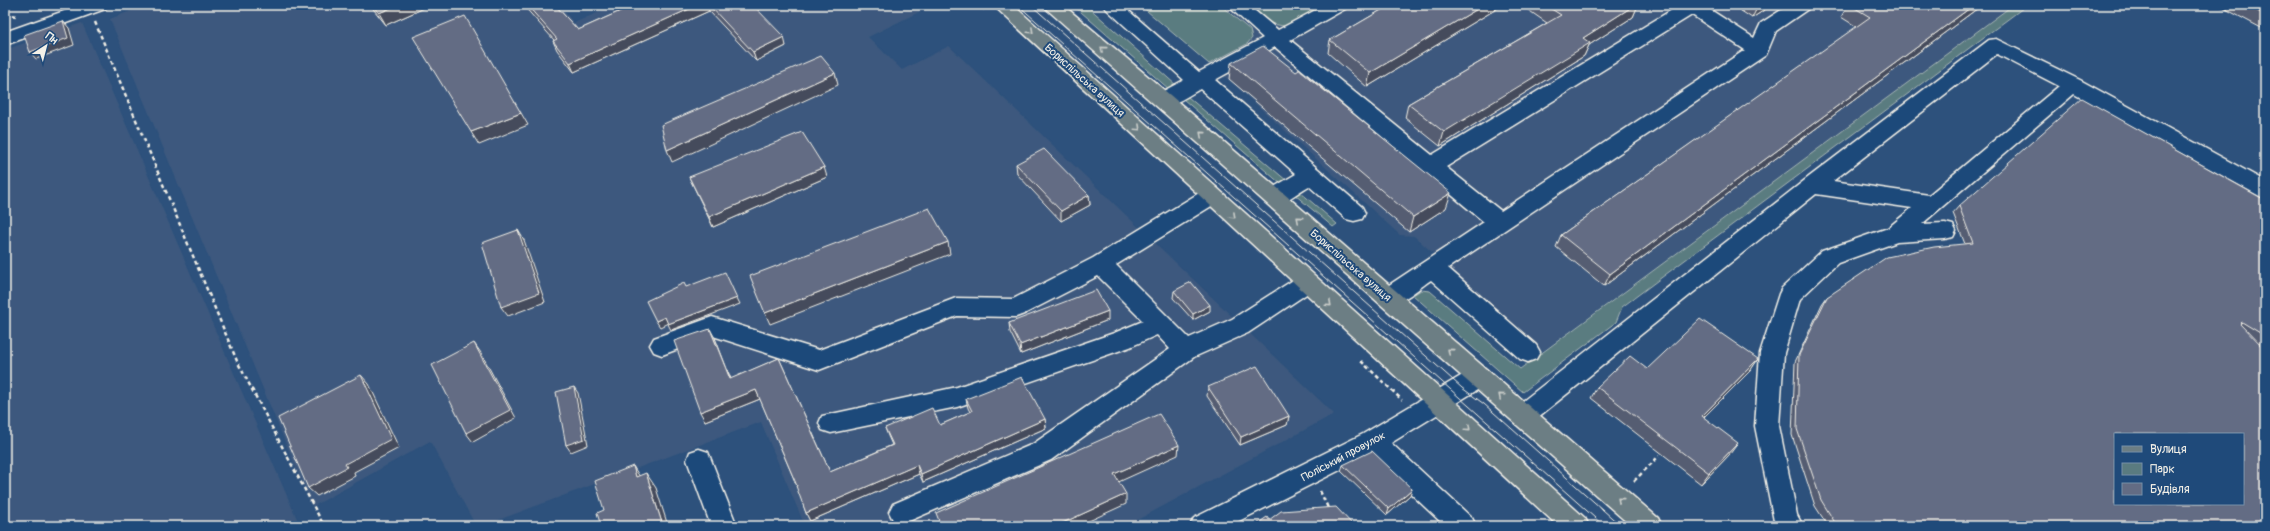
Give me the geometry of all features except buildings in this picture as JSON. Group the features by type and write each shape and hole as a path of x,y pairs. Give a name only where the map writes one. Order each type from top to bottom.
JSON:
{"main road":[{"name":"Бориспільська вулиця","path":"1002,5 1306,283 1576,526"},
{"name":"Бориспільська вулиця","path":"1051,5 1163,100 1650,526"}],"street":[{"path":"1111,5 1354,213"},
{"path":"1236,5 1499,222"},
{"path":"1163,100 1339,5"},
{"path":"1388,297 1759,50 1768,27 1802,5"},
{"path":"5,39 92,6"},
{"path":"1431,166 1691,6 1759,50"},
{"path":"1523,415 1812,186 1996,45 2073,85 2265,191"},
{"path":"1896,234 2073,85"},
{"path":"1274,197 1310,175"},
{"path":"1812,186 1932,203"},
{"path":"662,345 712,326 818,360 956,306 1016,308 1101,264 1211,196"},
{"path":"1790,526 1785,520 1767,426 1772,353 1790,294 1830,257 1896,234 1945,231"},
{"path":"1101,264 1186,350"},
{"path":"1432,267 1528,352"},
{"path":"902,512 1042,452 1186,350 1240,326 1306,283"},
{"path":"831,423 957,397 1122,340 1160,324"},
{"name":"Поліський провулок","path":"1203,526 1311,474 1372,442 1479,377"},
{"path":"1372,442 1463,526"},
{"path":"699,460 724,526"}],"path":[{"path":"92,6 237,361 324,526"},
{"path":"1634,481 1659,456"},
{"path":"1311,474 1328,509 1334,515"}],"shaded area":[{"path":"146,5 559,5 574,23 615,5 933,5 868,37 902,70 949,46 1334,414 1126,526 805,526 761,422 482,526 476,526 430,441 312,507 110,19"},
{"path":"1140,5 2013,5 1543,351 1414,236 1400,235 1238,88"},
{"path":"82,23 300,526 5,526 5,50"}],"green space":[{"path":"1073,5 1086,5 1177,86 1170,90"},
{"path":"1140,5 1220,5 1250,30 1252,38 1247,44 1209,64"},
{"path":"1245,5 1331,5 1288,26 1281,26 1270,23"},
{"path":"2013,5 2027,5 1622,307 1616,322 1523,392 1413,295 1421,290 1430,291 1520,369"},
{"path":"1188,97 1287,181 1282,185 1183,99"},
{"path":"1299,191 1337,224 1333,227 1294,194"}],"tram line":[{"path":"1018,5 1604,526"},
{"path":"1031,5 1462,388 1484,404 1621,526"}]}
